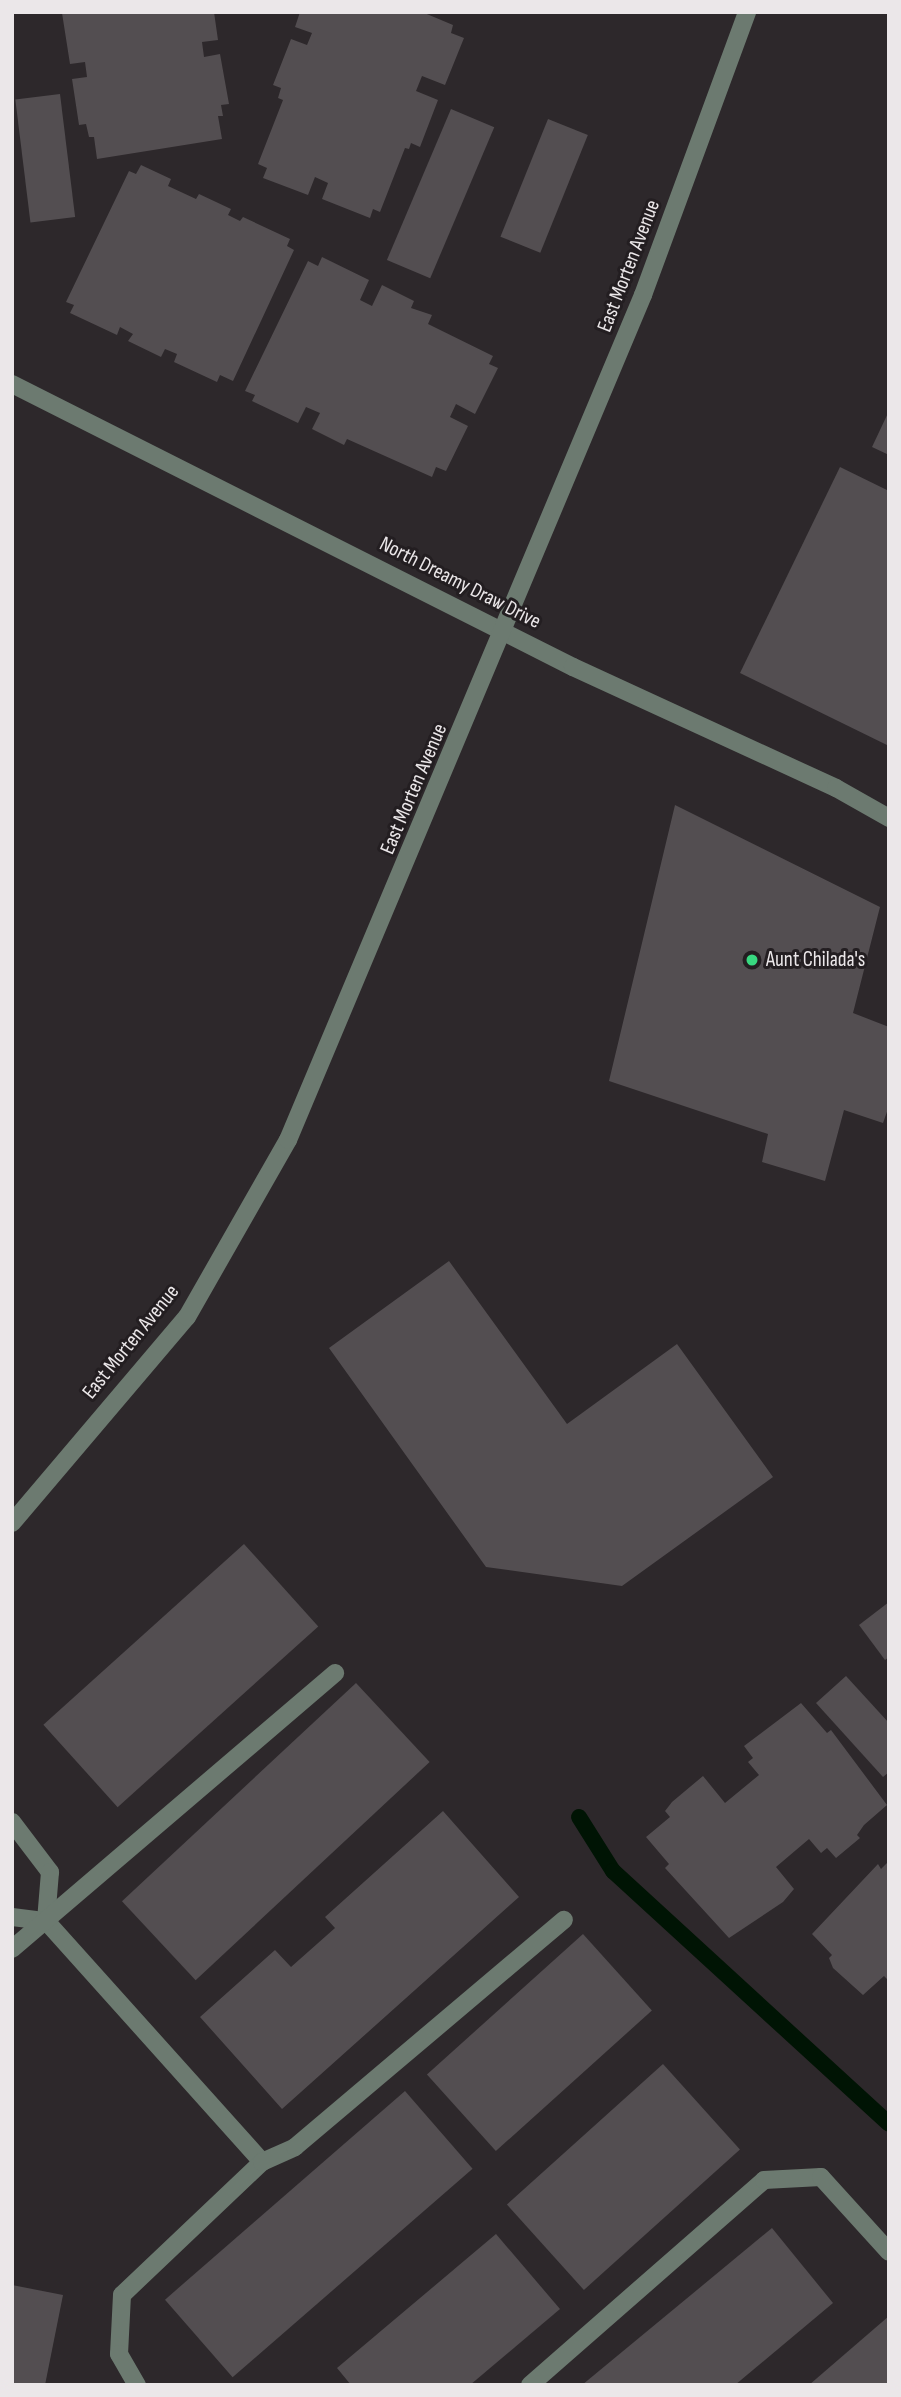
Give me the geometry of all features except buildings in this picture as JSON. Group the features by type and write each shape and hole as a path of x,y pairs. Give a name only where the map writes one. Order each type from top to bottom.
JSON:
{"street":[{"name":"East Morten Avenue","path":"12,1523 187,1317 288,1140 505,631 643,295 747,12"},
{"name":"North Dreamy Draw Drive","path":"12,384 573,667 836,788 889,818"},
{"path":"12,1949 335,1673"},
{"path":"12,1822 50,1872 46,1921"},
{"path":"12,1917 46,1921 262,2162"},
{"path":"133,2384 119,2354 122,2295 262,2162 295,2147 564,1920"},
{"path":"530,2385 764,2180 821,2177 889,2252"}],"waterway":[{"path":"579,1817 613,1871 889,2124"}],"place":[{"name":"Aunt Chilada's","path":"752,960"}]}
